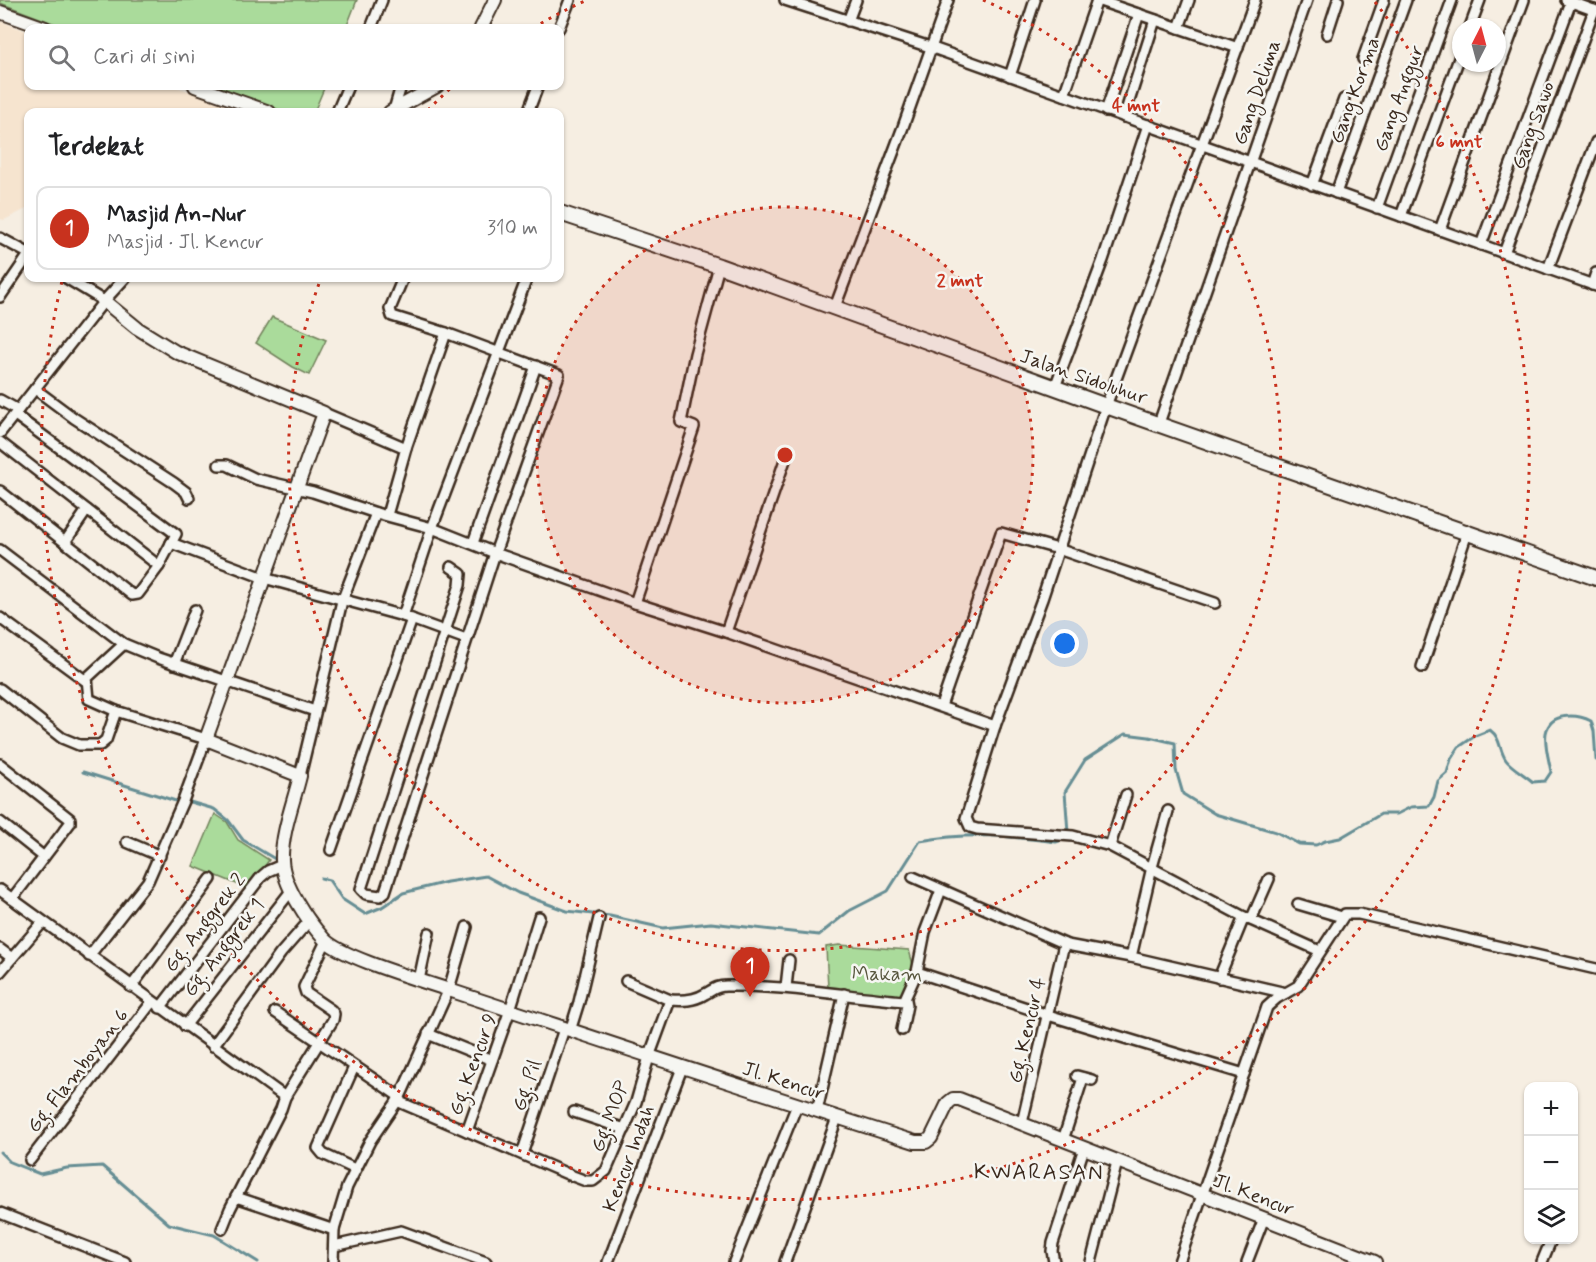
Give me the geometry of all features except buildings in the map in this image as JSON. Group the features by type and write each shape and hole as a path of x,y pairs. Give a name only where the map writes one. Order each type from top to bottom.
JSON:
{"main road":[{"name":"Jalan Sidoluhur","path":"564,214 719,266 1106,406 1596,578"}],"street":[{"path":"373,24 382,0"},
{"path":"483,24 495,0"},
{"path":"561,24 570,0"},
{"path":"785,0 930,47 1377,208 1441,226 1481,245 1594,286 1596,273"},
{"path":"848,21 856,0"},
{"path":"835,307 948,0"},
{"path":"1010,76 1035,0"},
{"path":"1064,95 1097,0 1238,48"},
{"path":"1179,28 1189,0"},
{"path":"1255,0 1106,406 1042,599 995,726 966,814 970,827 977,829 1073,836 1110,846 1248,919 1320,951"},
{"name":"Gang Delima","path":"1158,423 1307,0"},
{"path":"1327,34 1338,0"},
{"path":"1363,59 1384,0"},
{"name":"Gang Korma","path":"1335,193 1406,0"},
{"name":"Gang Anggur","path":"1377,208 1452,0"},
{"path":"1473,18 1480,0"},
{"path":"1441,226 1524,0"},
{"path":"1481,245 1568,1 1595,10"},
{"name":"Gang Sawo","path":"1504,253 1595,10"},
{"path":"0,12 34,24"},
{"path":"1106,111 1139,14"},
{"path":"1124,117 1155,20"},
{"path":"1401,216 1454,72"},
{"path":"206,90 258,108"},
{"path":"339,108 346,90"},
{"path":"393,108 400,90"},
{"path":"397,108 430,90"},
{"path":"530,108 536,90"},
{"path":"1312,184 1344,99"},
{"path":"1055,387 1103,260 1148,125"},
{"path":"1548,269 1596,142"},
{"path":"0,238 24,253"},
{"path":"0,297 24,261"},
{"path":"635,603 694,427 681,422 695,354 719,266"},
{"path":"73,282 104,301 136,328 176,352 406,448"},
{"path":"0,434 121,282"},
{"path":"401,282 390,309 391,315 559,375 466,639 385,892 380,896 366,894 361,889 461,578 461,574 451,567"},
{"path":"331,850 407,617 432,528 525,282"},
{"path":"387,515 406,448 446,333"},
{"path":"473,543 536,366"},
{"path":"35,389 74,418 174,483 186,492 189,498"},
{"path":"0,400 177,534 159,566 136,596 0,491"},
{"path":"89,956 142,890 160,856 228,682 324,413"},
{"path":"0,442 159,566"},
{"path":"726,632 784,460"},
{"path":"219,465 226,465 256,479 297,488 432,528 635,603 726,632 995,726"},
{"path":"65,542 87,510"},
{"path":"124,644 89,675 86,681 89,699 117,711 206,739 300,776 342,601 376,513"},
{"path":"941,706 1001,532 1058,549 1215,603"},
{"path":"1422,667 1467,533"},
{"path":"171,543 264,578 407,617 466,639"},
{"path":"0,550 124,644 174,664 315,711"},
{"path":"174,664 195,610"},
{"path":"0,618 86,681"},
{"path":"0,689 59,736 79,745 100,745 106,740 117,711"},
{"path":"0,764 70,819 70,823 12,899"},
{"name":"Jl. Kencur","path":"300,776 283,846 282,865 291,891 326,941 355,956 567,1030 915,1142 923,1143 931,1138 948,1102 956,1098 1375,1262"},
{"path":"1110,846 1126,795"},
{"path":"1131,957 1168,811"},
{"path":"0,822 44,857"},
{"path":"128,842 160,856"},
{"name":"Gg. Anggrek 2","path":"156,1005 261,877 282,865"},
{"path":"913,877 1064,944 1286,993"},
{"path":"131,987 212,879"},
{"path":"1220,978 1269,879"},
{"path":"0,890 285,1097"},
{"path":"902,1030 908,1004 906,1000 917,972 925,932 941,890"},
{"name":"Gg. Anggrek 1","path":"185,1026 291,891"},
{"path":"1298,904 1341,917"},
{"path":"1179,1262 1267,1007 1277,998 1298,986 1345,914 1359,914 1596,969"},
{"name":"Gg. Kencur 9","path":"467,1131 510,1011 540,917"},
{"name":"Gg. Pil","path":"522,1154 579,1002 598,918"},
{"path":"213,1046 282,953 310,920"},
{"path":"0,972 43,922"},
{"path":"333,1262 334,1230 355,1168 370,1141 399,1099 449,989 467,927"},
{"path":"419,980 429,933"},
{"path":"222,1229 285,1097 317,1042 333,1020 334,1014 328,1007 306,993 304,987 326,941"},
{"name":"Gg. Kencur 4","path":"1022,1123 1064,944"},
{"path":"0,949 12,958"},
{"path":"786,987 789,960"},
{"path":"917,972 1048,1015 1244,1074"},
{"path":"626,981 670,1000 686,1001 719,986 786,987 906,1000"},
{"path":"817,1111 844,994"},
{"name":"Gg. MOP","path":"522,1154 586,1181 593,1181 606,1171 636,1102 649,1057 670,1000"},
{"name":"Gg. Flamboyan 6","path":"30,1160 156,1005"},
{"path":"275,1012 399,1099 522,1154"},
{"path":"428,1034 492,1060"},
{"path":"354,1067 318,1148 323,1154 355,1168"},
{"name":"Kencur Indah","path":"608,1262 682,1068"},
{"path":"1063,1140 1084,1078"},
{"path":"734,1262 797,1105"},
{"path":"574,1112 625,1129"},
{"path":"785,1262 837,1118"},
{"path":"1054,1262 1053,1243 1084,1148"},
{"path":"1091,1262 1118,1162"},
{"path":"236,1197 334,1230"},
{"path":"0,1213 125,1262"},
{"path":"1247,1262 1264,1218"},
{"path":"334,1246 401,1231 486,1262"},
{"path":"1542,1262 1549,1244"}],"shaded area":[{"path":"0,21 24,30 24,90 185,90 236,108 24,108 24,210 4,220 0,219"}],"green space":[{"path":"0,0 357,0 348,24 55,24 0,3"},
{"path":"226,90 323,90 316,108 274,108"},
{"path":"272,317 326,340 309,375 256,343"},
{"path":"215,814 227,822 238,840 269,860 249,889 193,866"},
{"name":"Makam","path":"839,945 909,950 914,968 902,999 828,988 826,947"}],"waterway":[{"path":"321,878 329,880 342,899 365,914 382,907 403,893 447,882 486,876 518,893 567,911 610,916 663,928 711,923 819,935 849,911 888,891 920,841 972,836 1056,842 1065,839 1068,832 1065,792 1085,760 1125,734 1175,743 1176,770 1183,794 1215,814 1276,832 1299,844 1316,845 1340,838 1381,814 1397,814 1411,807 1429,806 1438,781 1447,773 1451,759 1459,747 1475,736 1490,730 1494,733 1506,760 1533,782 1545,781 1551,772 1546,733 1549,726 1558,718 1572,716 1591,721 1596,760"},
{"path":"83,772 179,802 190,802 214,809 228,820 243,840 275,859"},
{"path":"0,1152 10,1162 40,1174 67,1168 102,1166 169,1224 214,1235 258,1262"}],"place":[{"name":"Masjid An-Nur","path":"750,997"}],"district":[{"name":"KWARASAN","path":"1039,1171"}]}
